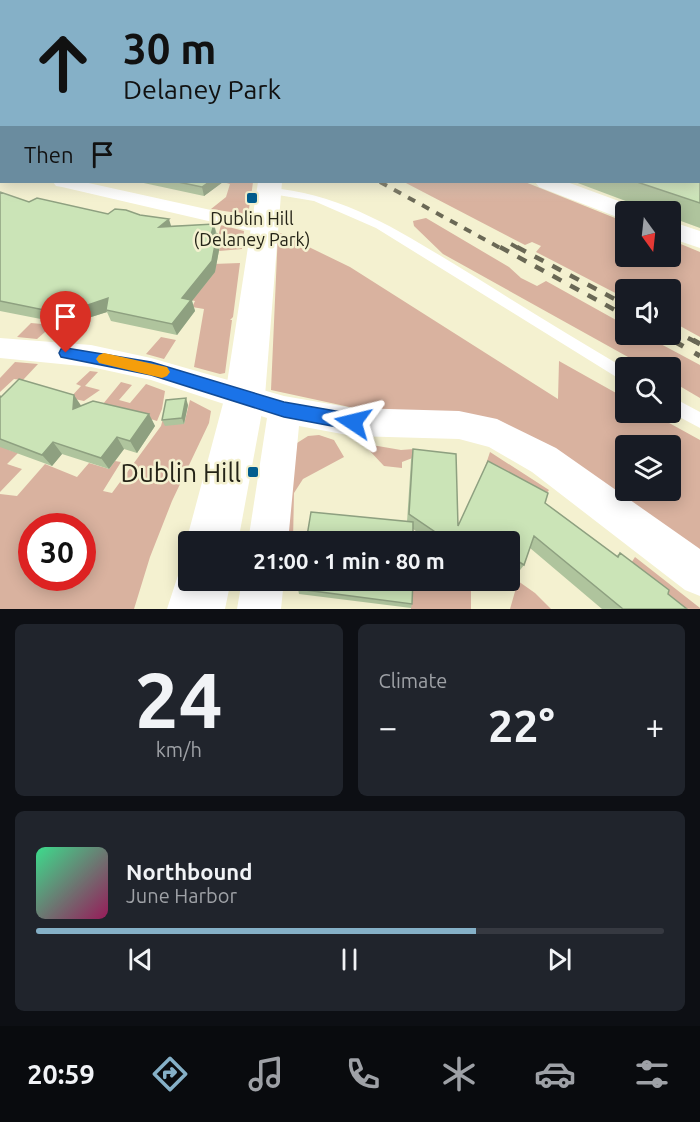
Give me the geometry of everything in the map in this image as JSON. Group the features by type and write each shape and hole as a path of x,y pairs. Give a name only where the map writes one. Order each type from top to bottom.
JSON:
{"street":[{"path":"66,183 247,224 265,226"},
{"path":"550,183 615,208"},
{"path":"268,531 265,226 270,186"},
{"path":"681,233 700,240"},
{"path":"0,348 99,358 151,369 265,403 360,423 459,425 497,434 544,460 700,575"},
{"path":"216,531 265,403"},
{"path":"196,609 200,591"},
{"path":"260,609 262,591"}],"lane":[{"path":"270,186 360,214 615,370"},
{"path":"681,410 700,421"}],"shaded area":[{"path":"226,183 253,183 251,197 247,198 247,201 250,201 249,209 244,214 211,209 226,197 230,184"},
{"path":"406,183 528,183 615,218 615,267 681,267 681,244 700,252 700,337 681,327 681,279 615,279 615,293 536,252 541,246 532,242 525,245"},
{"path":"426,218 509,267 521,278 537,286 546,281 615,319 615,345 663,345 700,365 700,398 681,387 681,357 628,357 443,254 414,226 413,221"},
{"path":"221,225 244,231 242,249 219,251 221,241 217,240"},
{"path":"278,232 350,267 558,399 559,361 615,392 615,423 669,423 700,440 700,559 619,501 681,501 681,435 615,435 615,498 548,450 271,390"},
{"path":"240,263 233,317 230,320 232,320 225,373 220,374 194,367 204,309 192,307 195,301 167,295 213,264"},
{"path":"31,323 53,325 37,339 17,337"},
{"path":"161,337 176,340 164,359 146,354"},
{"path":"15,362 38,364 23,380 14,379 0,392 0,378"},
{"path":"90,371 98,372 85,386 100,390 84,401 70,398 81,386 76,384"},
{"path":"121,382 132,385 119,400 130,403 146,384 165,391 157,421 103,404"},
{"path":"190,400 211,411 209,423 172,501 150,557 134,609 0,609 0,494 17,496 45,464 77,477 89,463 109,469 115,461 121,462 103,491 112,493 161,426 165,411 184,424"},
{"path":"319,435 334,440 344,457 303,479 294,493 293,531 287,531 297,443 308,436"},
{"path":"0,436 9,450 18,453 7,464 22,469 0,492"},
{"path":"372,445 401,450 414,449 415,457 402,462 402,468 384,466 367,448"},
{"path":"490,452 549,490 542,500 484,470"},
{"path":"635,557 700,609 674,609 626,571"},
{"path":"520,582 551,609 510,609 515,591 520,591"},
{"path":"411,591 471,591 471,609 411,609"}],"building":[{"path":"183,183 208,183 202,187"},
{"path":"640,183 700,183 700,203"},
{"path":"0,192 29,202 37,198 108,214 115,209 169,219 159,227 214,224 211,235 217,234 212,261 182,298 191,300 172,324 106,310 108,298 82,307 58,303 49,311 0,301"},
{"path":"19,379 74,395 73,409 93,401 149,414 130,441 117,437 101,458 53,442 42,455 0,439 0,396"},
{"path":"186,398 182,418 162,420 166,400"},
{"path":"413,449 456,454 458,526 488,461 548,493 545,503 618,557 620,553 669,590 668,594 687,609 623,609 534,536 524,565 520,562 520,531 434,531 409,514"},
{"path":"311,512 413,522 413,531 308,531"},
{"path":"313,591 413,591 412,604"}],"railway":[{"path":"382,183 502,249"},
{"path":"511,244 520,249"},
{"path":"500,247 615,310"},
{"path":"517,247 615,299"},
{"path":"681,334 696,342"},
{"path":"693,340 700,344"},
{"path":"681,345 700,356"}],"slow traffic":[{"path":"104,359 162,372"}],"place":[{"name":"Dublin Hill (Delaney Park)","path":"252,198"},
{"name":"Dublin Hill","path":"253,472"}],"route":[{"path":"66,353 151,369 245,396 284,410 353,422"}]}
